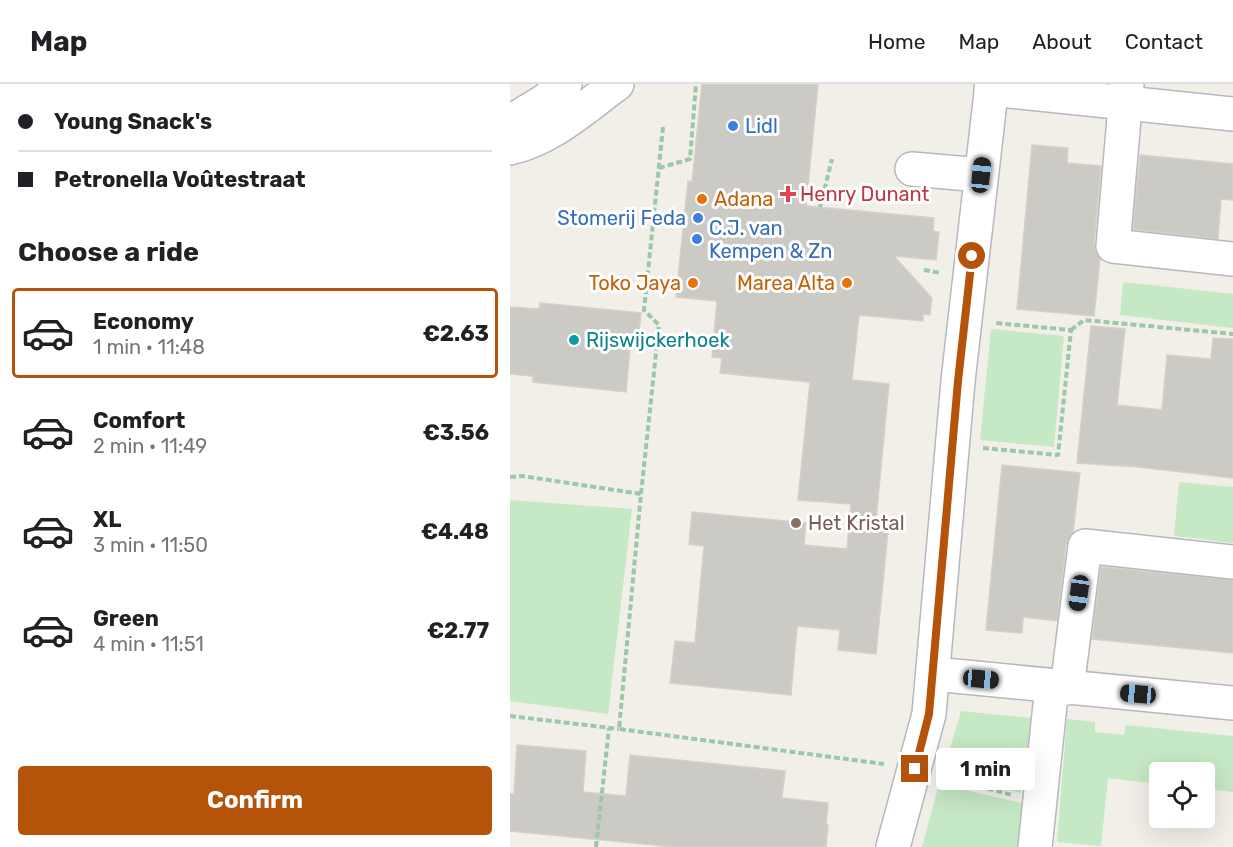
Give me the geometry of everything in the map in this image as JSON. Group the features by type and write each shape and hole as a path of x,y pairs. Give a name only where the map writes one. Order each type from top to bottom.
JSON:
{"street":[{"path":"510,122 546,100 566,84"},
{"path":"510,148 528,144 560,126 617,84"},
{"path":"894,847 929,714 965,320 991,86 1126,93 1233,114"},
{"path":"1126,93 1113,246 1233,259"},
{"path":"912,168 981,175"},
{"path":"1035,847 1059,687 1085,546 1233,562"},
{"path":"934,674 1233,703"}],"path":[{"path":"659,168 690,159 696,84"},
{"path":"619,729 659,325 644,310 663,128"},
{"path":"820,207 831,159"},
{"path":"965,320 1071,330 1084,320 1233,334"},
{"path":"953,445 1058,455 1071,330"},
{"path":"510,477 522,476 641,494"},
{"path":"510,716 915,769 1040,803"},
{"path":"596,847 609,728"}],"green space":[{"path":"1123,282 1233,294 1233,328 1120,315"},
{"path":"991,329 1064,336 1054,447 980,440"},
{"path":"1179,482 1233,487 1233,543 1174,536"},
{"path":"510,500 632,509 608,714 510,701"},
{"path":"961,711 1031,718 1021,793 943,773"},
{"path":"1067,719 1095,722 1095,732 1124,735 1126,725 1233,736 1233,792 1215,790 1215,762 1149,762 1149,783 1108,778 1101,846 1057,842"},
{"path":"939,784 1025,804 1020,847 922,847"}],"building":[{"path":"702,84 818,84 806,206 934,218 933,231 939,232 936,260 894,256 932,298 930,315 923,314 923,321 859,315 852,380 889,384 875,530 888,531 876,654 838,650 840,630 797,626 791,695 670,683 675,641 695,643 704,546 689,544 692,512 806,523 804,545 847,549 851,504 798,500 810,382 720,373 722,358 712,357 717,301 676,297 688,181 692,182"},
{"path":"1032,145 1068,148 1067,163 1101,166 1094,244 1100,259 1094,316 1017,309"},
{"path":"1140,155 1233,164 1233,200 1221,199 1218,239 1133,229"},
{"name":"Rijswijckerhoek","path":"540,303 641,313 637,349 630,348 626,392 533,382 533,376 510,374 510,307 539,309"},
{"path":"1091,326 1125,329 1117,405 1162,410 1167,355 1211,359 1213,338 1233,339 1233,478 1139,467 1077,463"},
{"path":"1002,465 1080,473 1073,532 1066,544 1057,621 1023,617 1022,633 986,630"},
{"path":"1101,567 1233,580 1233,653 1092,639"},
{"path":"517,745 586,751 583,792 626,796 630,755 785,771 782,798 828,803 826,847 674,847 510,831 510,794 514,794"}],"place":[{"name":"Lidl","path":"733,126"},
{"name":"Henry Dunant","path":"788,194"},
{"name":"Adana","path":"702,199"},
{"name":"Stomerij Feda","path":"698,218"},
{"name":"C.J. van Kempen & Zn","path":"697,239"},
{"name":"Toko Jaya","path":"693,283"},
{"name":"Marea Alta","path":"847,283"},
{"name":"Rijswijckerhoek","path":"574,340"},
{"name":"Het Kristal","path":"796,523"}],"route":[{"path":"915,769 929,714 936,651 958,381 972,256"}]}
